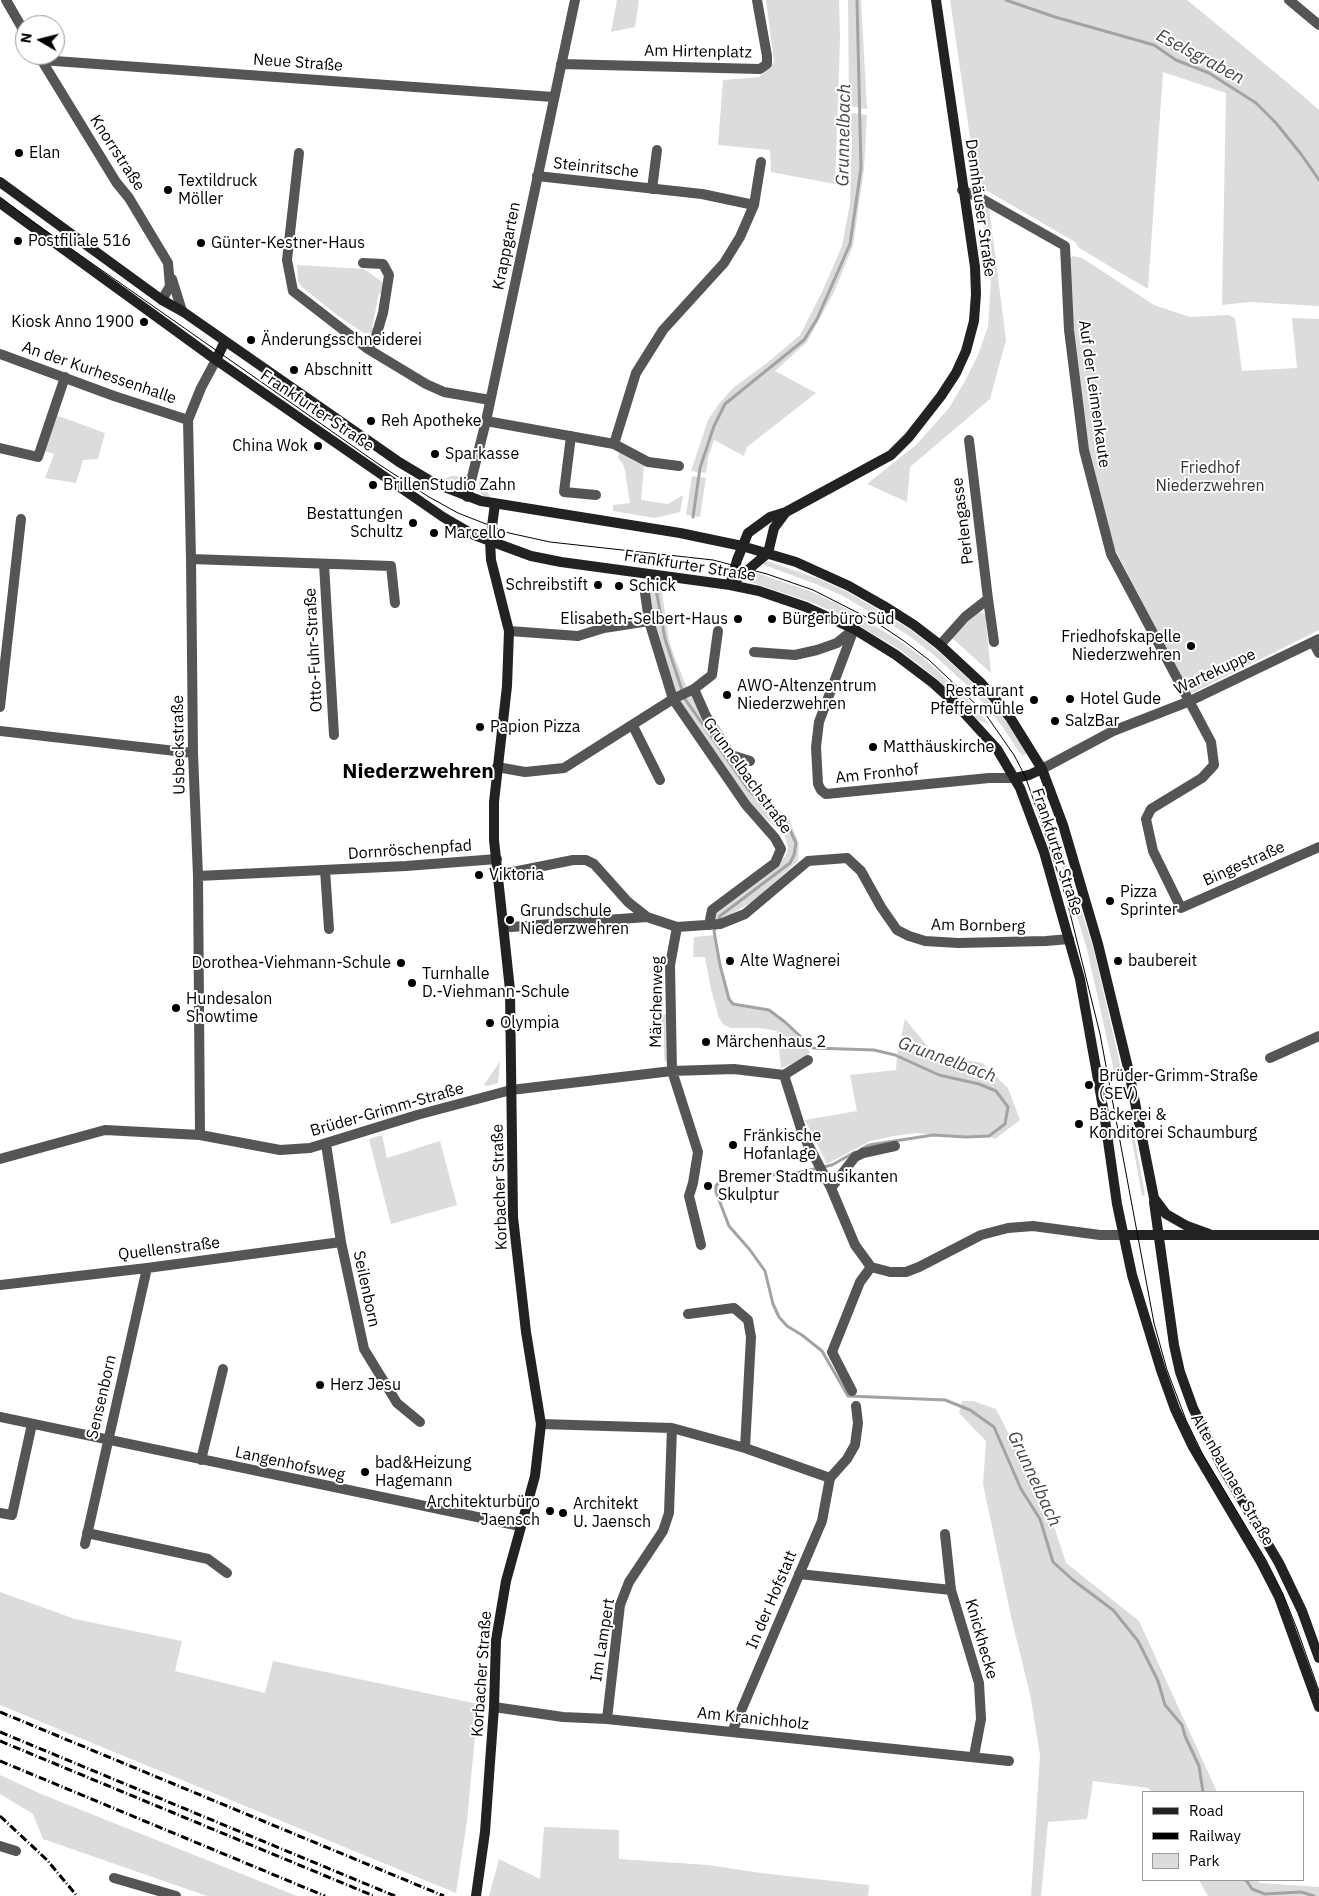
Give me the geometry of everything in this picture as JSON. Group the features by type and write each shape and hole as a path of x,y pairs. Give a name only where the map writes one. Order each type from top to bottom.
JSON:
{"main road":[{"name":"Dennhäuser Straße","path":"730,585 748,533 770,517 786,512 891,455 909,437 956,373 966,351 974,321 975,268 962,190 936,0"},
{"name":"Frankfurter Straße","path":"0,182 162,300 182,311 399,462 434,483 468,497 495,504 680,533 742,546 796,562 849,586 914,625 940,645 995,698 1011,719 1042,768 1063,825 1098,944 1129,1072 1154,1198 1159,1207 1173,1219 1209,1234"},
{"name":"Frankfurter Straße","path":"0,203 216,360 443,517 474,536 531,556 561,562 730,585 781,598 854,629 896,655 944,693 997,749 1015,778 1044,852 1069,939 1088,1019 1117,1204 1124,1235 1319,1235"},
{"path":"153,314 162,300"},
{"path":"216,360 225,341"},
{"name":"Korbacher Straße","path":"476,1896 485,1832 494,1708 496,1640 506,1581 535,1476 541,1424 526,1332 513,1217 510,990 496,859 494,802 507,686 509,631 493,571 490,541 495,504"},
{"name":"Dennhäuser Straße","path":"768,554 774,528 786,512"},
{"path":"730,585 768,554"},
{"path":"1015,778 1029,775 1042,768"},
{"name":"Altenbaunaer Straße","path":"1154,1198 1174,1345 1180,1372 1206,1437 1280,1563 1302,1611 1319,1658"},
{"name":"Altenbaunaer Straße","path":"1124,1235 1132,1275 1175,1409 1193,1447 1261,1562 1279,1597 1319,1707"}],"street":[{"path":"6,0 15,16"},
{"name":"Krappgarten","path":"468,497 486,421 575,0"},
{"name":"Am Hirtenplatz","path":"561,64 760,69 767,64 767,56 757,0"},
{"path":"1289,0 1319,25"},
{"name":"Neue Straße","path":"65,59 553,97"},
{"name":"Knorrstraße","path":"44,65 116,182 133,204 169,268 182,311"},
{"name":"Steinritsche","path":"652,189 657,150"},
{"path":"299,153 287,260 294,291 368,349 426,384 444,392 490,400"},
{"path":"614,444 636,373 662,330 724,262 740,236 754,205 761,162"},
{"name":"Steinritsche","path":"537,176 702,194 754,205"},
{"name":"Auf der Leimenkaute","path":"962,190 984,200 1065,246 1069,330 1084,450 1111,554 1190,701"},
{"path":"363,263 383,264 389,275 383,313 376,336 368,349"},
{"path":"162,300 170,286 169,268"},
{"name":"An der Kurhessenhalle","path":"0,354 188,420"},
{"name":"Usbeckstraße","path":"200,1135 198,876 193,752 188,420 200,388 216,360"},
{"path":"0,448 38,457 65,378"},
{"path":"486,421 614,444 648,462 679,466"},
{"path":"570,436 564,492 596,495"},
{"name":"Perlengasse","path":"969,440 994,642"},
{"path":"0,707 21,519"},
{"name":"Otto-Fuhr-Straße","path":"191,559 391,566 395,603"},
{"name":"Otto-Fuhr-Straße","path":"324,564 334,735"},
{"name":"Grunnelbachstraße","path":"645,593 649,621 675,698 746,804 775,838 781,849 775,863 712,910 713,924"},
{"path":"940,645 965,616 988,599"},
{"path":"509,631 578,636 604,628 649,621"},
{"path":"754,652 794,654 817,650 837,643 854,629"},
{"name":"Am Fronhof","path":"854,629 819,722 816,747 818,784 821,790 826,794 989,778 1015,778"},
{"path":"497,767 525,772 564,768 633,726 712,675 718,631"},
{"path":"1316,641 1319,653"},
{"name":"Wartekuppe","path":"1042,768 1113,732 1190,701 1316,641"},
{"path":"691,690 731,755 750,761"},
{"name":"Bingestraße","path":"1190,701 1210,742 1214,765 1202,778 1151,809 1146,819 1153,851 1181,908 1319,847"},
{"path":"633,726 660,780"},
{"path":"0,731 193,752"},
{"name":"Am Bornberg","path":"713,924 744,914 808,861 848,858 861,872 897,930 909,936 925,941 999,942 1069,939"},
{"name":"Dornröschenpfad","path":"198,876 406,866 496,859"},
{"path":"498,875 573,860 586,860 594,864 628,902 647,917 677,927 713,924"},
{"name":"Dornröschenpfad","path":"325,870 329,929"},
{"path":"511,927 647,917"},
{"name":"Märchenweg","path":"677,927 670,965 672,1071 698,1152 689,1196 702,1246"},
{"path":"1270,1058 1319,1036"},
{"path":"808,1060 784,1076 800,1128 831,1188 855,1246 871,1267 890,1272 906,1272 981,1235 1008,1228 1033,1226 1100,1235 1124,1235"},
{"name":"Brüder-Grimm-Straße","path":"0,1159 106,1130 200,1135 280,1150 310,1148 417,1115 511,1090 672,1071 734,1069 784,1076"},
{"name":"Seilenborn","path":"326,1144 341,1242 364,1348 397,1403 420,1422"},
{"path":"831,1188 855,1157 863,1153 895,1146"},
{"name":"Quellenstraße","path":"0,1285 147,1268 341,1242"},
{"path":"852,1391 832,1352 860,1282 871,1267"},
{"name":"Sensenborn","path":"147,1268 86,1539 208,1559 227,1573"},
{"path":"688,1314 734,1308 748,1320 750,1337 745,1448"},
{"path":"201,1460 223,1369"},
{"path":"541,1424 672,1428 745,1448 830,1478 847,1459 855,1445 858,1423 856,1406"},
{"name":"Langenhofsweg","path":"0,1417 520,1526"},
{"path":"0,1513 12,1515 32,1424"},
{"name":"Im Lampert","path":"607,1719 620,1606 630,1582 663,1531 669,1513 672,1428"},
{"name":"In der Hofstatt","path":"732,1732 822,1521 830,1478"},
{"name":"Knickhecke","path":"945,1534 951,1590 979,1683 981,1719 974,1756"},
{"name":"Knickhecke","path":"799,1574 951,1590"},
{"name":"Am Kranichholz","path":"494,1708 563,1717 607,1719 1009,1761"},
{"path":"0,1846 16,1851"},
{"path":"114,1878 176,1896"}],"green space":[{"path":"617,0 639,0 635,27 611,32"},
{"path":"766,0 839,0 840,40 835,184 771,172 770,150 718,145 723,80 760,77 774,62"},
{"path":"848,0 861,0 867,109 849,106"},
{"path":"950,0 1187,0 1288,83 1319,110 1319,306 1250,302 1222,305 1226,93 1163,72 1148,289 1079,248 1075,242 977,185"},
{"path":"853,113 867,115 864,169 853,246 834,292 807,342 775,371 816,393 747,447 744,456 714,440 708,458 706,473 691,471 708,420 719,404 733,388 800,335 822,292 842,246 850,204 852,138 849,117"},
{"path":"980,203 989,207 1006,340 990,399 910,467 907,502 867,484 916,445 949,408 978,355 988,327 991,280"},
{"name":"Friedhof Niederzwehren","path":"1073,256 1082,258 1154,305 1190,317 1228,315 1235,318 1242,371 1297,368 1292,318 1319,319 1319,630 1190,694 1115,549 1089,453 1074,331 1069,260"},
{"path":"297,265 364,269 381,281 385,287 383,294 379,293 372,328 376,329 373,333 364,333 338,316 302,287 298,281"},
{"path":"56,415 105,433 98,459 83,460 76,483 45,478 54,454 44,451"},
{"path":"619,451 644,465 641,500 668,504 683,495 680,512 655,518 613,511 613,505 630,503 625,471 623,464 618,458"},
{"path":"451,476 468,477 465,482 458,486 442,480"},
{"path":"692,476 706,478 700,517 686,515"},
{"path":"479,480 491,498 483,496 479,491"},
{"path":"767,561 819,579 846,591 911,630 937,650 978,688 1007,723 1026,752 1025,755 1023,756 1019,752 1002,726 973,691 934,655 908,635 843,596 764,565 763,562"},
{"path":"754,572 812,592 840,605 903,643 928,662 966,698 990,725 978,720 936,678 899,649 837,613 808,601 753,583 749,575"},
{"path":"647,586 661,586 669,640 675,658 688,690 714,738 747,785 766,802 788,816 799,844 798,861 754,901 731,914 717,919 713,917 715,912 786,856 788,847 784,834 749,804 673,699 656,635"},
{"path":"978,612 985,614 991,673 952,638"},
{"path":"1047,819 1056,832 1093,947 1122,1073 1115,1075 1087,949"},
{"path":"715,935 720,965 729,999 735,1005 769,1010 785,1022 810,1052 805,1059 781,1068 777,1031 760,1028 731,1028 724,1025 719,1018 705,957 693,957 694,937"},
{"path":"656,1014 667,1015 667,1061 665,1062 664,1026"},
{"path":"905,1019 934,1054 982,1063 1008,1088 1020,1120 995,1139 989,1136 966,1137 916,1133 894,1136 870,1141 827,1164 805,1120 857,1111 850,1075 896,1070"},
{"path":"500,1061 498,1083 484,1085"},
{"path":"1132,1123 1145,1195 1142,1196 1129,1124"},
{"path":"382,1135 387,1158 440,1141 457,1205 391,1224 369,1139"},
{"path":"962,1401 973,1401 996,1409 1051,1517 1066,1563 1139,1621 1217,1791 1150,1791 1148,1788 1093,1781 1087,1819 1048,1822 1041,1896 1031,1896 1040,1755 1030,1694 1012,1621 983,1484 986,1441 959,1413"},
{"path":"0,1592 75,1619 182,1641 175,1671 265,1693 273,1661 478,1704 467,1821 456,1893 0,1705"},
{"path":"0,1775 41,1794 297,1896 207,1896 43,1839 33,1814 0,1794"},
{"path":"544,1827 619,1830 619,1859 708,1865 869,1885 868,1896 489,1896 499,1859 540,1879"},
{"path":"1200,1881 1259,1881 1260,1883 1319,1887 1319,1896 1208,1896"}],"waterway":[{"name":"Grunnelbach","path":"693,517 700,468 714,426 725,404 804,340 817,319 850,244 861,168 857,0"},
{"name":"Eselsgraben","path":"1006,0 1055,17 1154,45 1176,60 1209,73 1256,103 1276,123 1319,180"},
{"name":"Grunnelbach","path":"656,589 665,639 685,699 748,789 761,802 785,819 796,843 794,855 790,863 720,916 714,931 729,999 733,1004 769,1010 813,1048 874,1050 895,1055 939,1075 979,1084 996,1091 1008,1107 1005,1124 989,1136 933,1135 869,1145 861,1149"},
{"name":"Grunnelbach","path":"855,1152 832,1165 792,1174 723,1177 716,1186 716,1192 729,1226 765,1271 773,1304 779,1317 787,1326 822,1351 848,1396 945,1400 970,1410 994,1427 1021,1489 1040,1519 1053,1562 1073,1580 1113,1610 1138,1641 1158,1681 1165,1705 1182,1725 1199,1766 1203,1791"},
{"name":"Grunnelbach","path":"1247,1881 1252,1889 1265,1894 1301,1892 1314,1896"}],"tram line":[{"path":"0,197 377,463 429,497 458,513 509,533 550,542 713,560 767,574 813,590 874,621 904,641 929,660 984,712 1014,755 1025,776 1067,901 1100,1034 1154,1323 1167,1370 1186,1420 1203,1455 1266,1560 1283,1594 1319,1691"}],"railway":[{"path":"0,1712 444,1896"},
{"path":"0,1732 395,1896"},
{"path":"0,1741 374,1896"},
{"path":"0,1761 325,1896"},
{"path":"0,1816 47,1860 77,1896"}],"place":[{"name":"Elan","path":"19,153"},
{"name":"Textildruck Möller","path":"168,190"},
{"name":"Postfiliale 516","path":"18,241"},
{"name":"Günter-Kestner-Haus","path":"201,243"},
{"name":"Kiosk Anno 1900","path":"144,322"},
{"name":"Änderungsschneiderei","path":"251,340"},
{"name":"Abschnitt","path":"294,370"},
{"name":"Reh Apotheke","path":"371,421"},
{"name":"China Wok","path":"318,446"},
{"name":"Sparkasse","path":"435,454"},
{"name":"BrillenStudio Zahn","path":"373,485"},
{"name":"Bestattungen Schultz","path":"413,523"},
{"name":"Marcello","path":"434,533"},
{"name":"Schreibstift","path":"598,585"},
{"name":"Schick","path":"619,586"},
{"name":"Elisabeth-Selbert-Haus","path":"738,619"},
{"name":"Bürgerbüro Süd","path":"772,619"},
{"name":"Friedhofskapelle Niederzwehren","path":"1191,646"},
{"name":"AWO-Altenzentrum Niederzwehren","path":"727,695"},
{"name":"Hotel Gude","path":"1070,699"},
{"name":"Restaurant Pfeffermühle","path":"1034,700"},
{"name":"SalzBar","path":"1055,721"},
{"name":"Papion Pizza","path":"480,727"},
{"name":"Matthäuskirche","path":"873,747"},
{"name":"Viktoria","path":"479,875"},
{"name":"Pizza Sprinter","path":"1110,901"},
{"name":"Grundschule Niederzwehren","path":"510,920"},
{"name":"Alte Wagnerei","path":"730,961"},
{"name":"baubereit","path":"1118,961"},
{"name":"Dorothea-Viehmann-Schule","path":"401,963"},
{"name":"Turnhalle D.-Viehmann-Schule","path":"412,983"},
{"name":"Hundesalon Showtime","path":"176,1008"},
{"name":"Olympia","path":"490,1023"},
{"name":"Märchenhaus 2","path":"706,1042"},
{"name":"Brüder-Grimm-Straße (SEV)","path":"1089,1085"},
{"name":"Bäckerei & Konditorei Schaumburg","path":"1079,1124"},
{"name":"Fränkische Hofanlage","path":"733,1145"},
{"name":"Bremer Stadtmusikanten Skulptur","path":"708,1186"},
{"name":"Herz Jesu","path":"320,1385"},
{"name":"bad&Heizung Hagemann","path":"365,1472"},
{"name":"Architekturbüro Jaensch","path":"550,1511"},
{"name":"Architekt U. Jaensch","path":"563,1513"}],"district":[{"name":"Niederzwehren","path":"418,772"}]}
